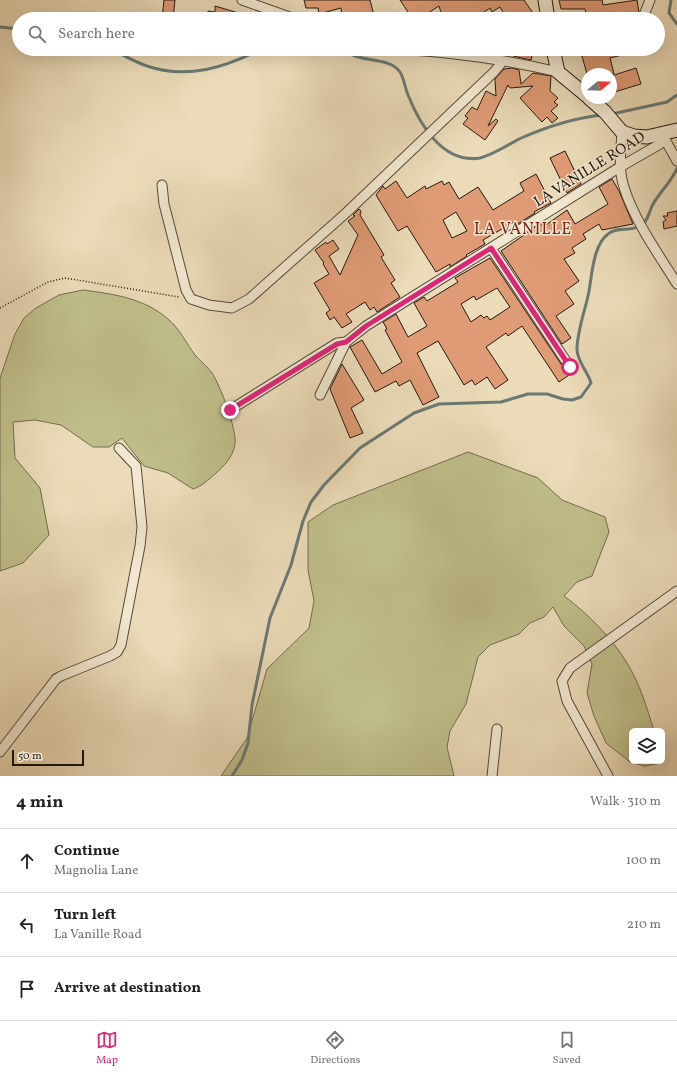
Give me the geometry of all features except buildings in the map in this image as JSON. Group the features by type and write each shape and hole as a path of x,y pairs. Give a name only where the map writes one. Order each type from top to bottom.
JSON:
{"street":[{"path":"242,0 275,12"},
{"path":"545,0 547,12"},
{"path":"645,12 650,0"},
{"path":"472,56 530,65 558,72 581,91"},
{"path":"555,56 558,72"},
{"path":"162,185 164,204 182,276 186,290 191,299 209,305 232,308 249,299 346,213 494,72 503,61"},
{"path":"596,104 605,112 619,129 634,136 647,137 677,130"},
{"path":"619,129 620,167 624,187 637,218 677,284"},
{"path":"662,134 677,162"},
{"name":"LA VANILLE ROAD","path":"320,395 346,342 366,326 620,167 660,144 662,134"},
{"path":"491,248 570,367"},
{"name":"LA VANILLE ROAD","path":"230,410 337,344 346,342"},
{"path":"0,752 56,679 110,656 117,652 121,645 140,546 142,527 136,466 119,448"},
{"path":"608,776 567,701 562,681 570,668 677,591"},
{"path":"492,776 497,729"}],"path":[{"path":"0,308 48,282 65,278 191,299"}],"shaded area":[{"path":"83,290 128,298 149,306 172,323 195,355 210,370 215,379 231,418 235,437 234,449 228,461 222,468 205,483 193,489 168,473 144,466 122,438 109,447 93,447 61,425 35,420 13,422 15,458 40,488 49,535 23,563 0,571 0,378 15,334 24,318 36,308 59,295"},
{"path":"468,452 538,478 562,500 605,517 609,532 592,576 577,582 564,596 590,618 614,644 632,671 646,705 653,728 629,728 629,761 606,743 594,716 587,693 592,664 584,646 564,626 553,607 544,617 530,623 519,634 490,645 478,657 466,704 450,731 447,747 454,776 221,776 247,738 267,669 309,628 314,601 308,570 308,522 333,505"},
{"path":"638,764 655,764 645,766"}],"waterway":[{"path":"671,0 669,13 677,24"},
{"path":"0,27 12,28"},
{"path":"126,56 147,66 177,72 206,70 246,56"},
{"path":"355,56 385,63 396,68 401,74 413,107 426,130 444,149 455,155 467,158 480,158 500,150 519,139 560,124 581,118 602,115"},
{"path":"612,114 667,102 677,95"},
{"path":"232,776 242,760 248,743 252,705 270,618 291,565 303,521 311,502 324,485 360,448 414,413 439,404 501,402 528,394 547,394 572,400 581,397 591,383 579,359 577,343 599,246 603,239 615,230 632,229 642,225 648,218 655,201 672,178 677,168"}],"district":[{"name":"LA VANILLE","path":"523,230"}],"route":[{"path":"230,410 337,344 346,342 366,326 491,248 570,367"}]}
